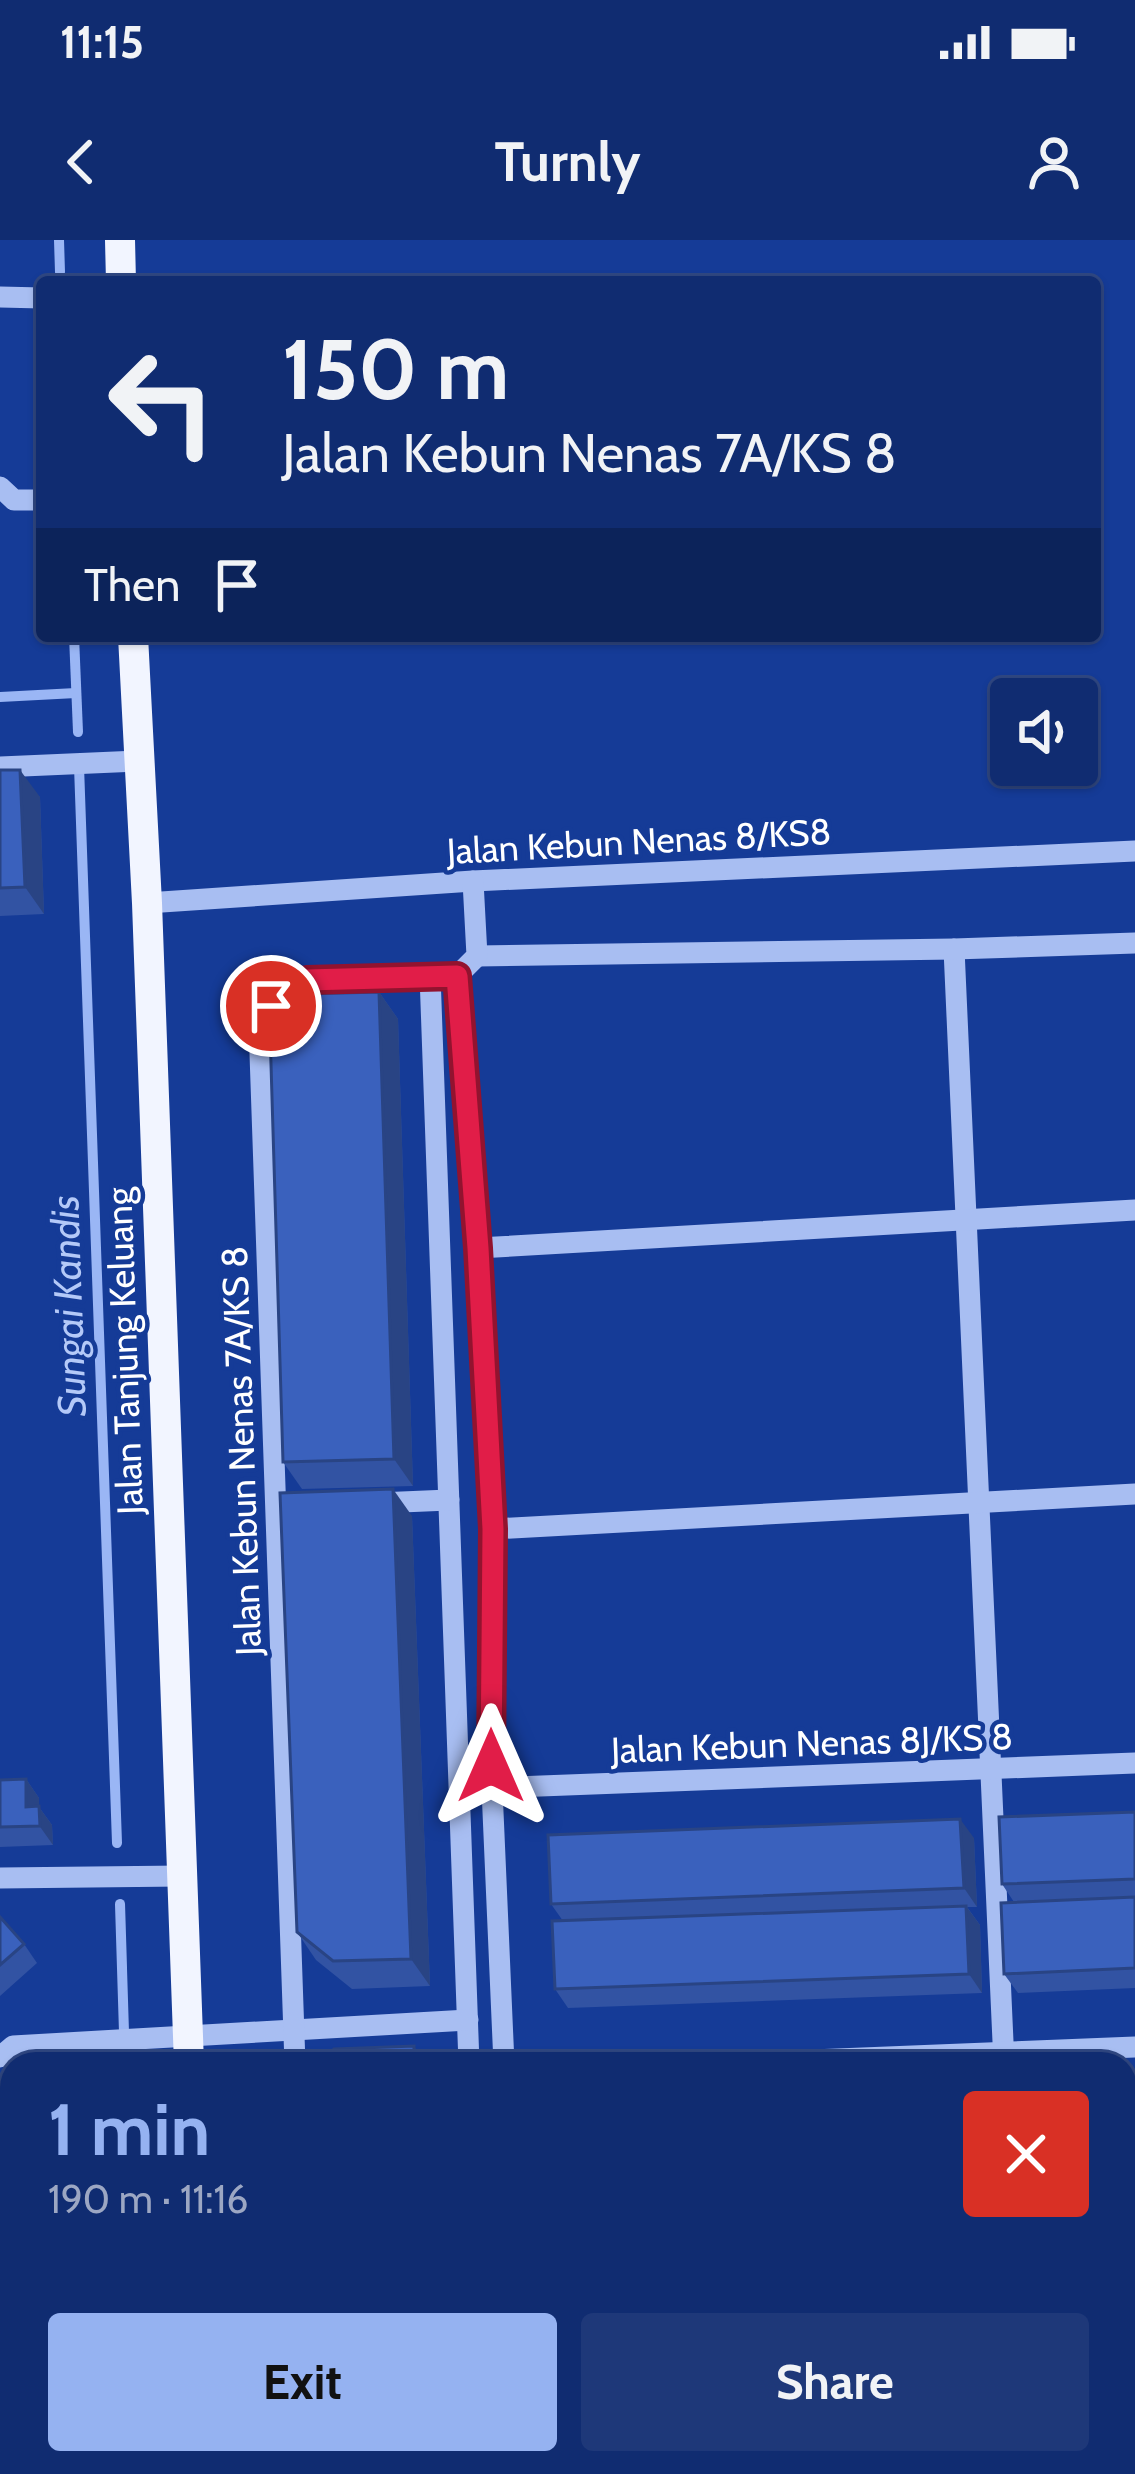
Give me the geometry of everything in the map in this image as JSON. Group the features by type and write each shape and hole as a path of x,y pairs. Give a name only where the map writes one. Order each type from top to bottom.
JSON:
{"main road":[{"path":"120,240 121,276"},
{"name":"Jalan Tanjung Keluang","path":"133,642 189,2048"}],"street":[{"path":"0,297 36,298"},
{"path":"0,488 14,500 36,500"},
{"path":"0,767 138,761"},
{"name":"Jalan Kebun Nenas 8/KS8","path":"147,903 473,881 1135,851"},
{"path":"473,881 477,956"},
{"path":"503,2052 491,1788 493,1529 457,976 477,956 1135,943"},
{"path":"954,950 1004,2052"},
{"path":"430,975 469,2052"},
{"name":"Jalan Kebun Nenas 7A/KS 8","path":"294,2052 287,1506 260,1025 271,1006 307,980 457,976"},
{"path":"478,1248 1135,1210"},
{"path":"493,1529 1135,1494"},
{"path":"363,1504 449,1501"},
{"name":"Jalan Kebun Nenas 8J/KS 8","path":"491,1788 1135,1763"},
{"path":"0,1878 182,1876"},
{"path":"5,2052 13,2045 129,2040 189,2048 293,2028 468,2020"},
{"path":"1083,2052 1135,2048"}],"building":[{"path":"0,770 20,770 25,887 0,888"},
{"path":"379,992 394,1459 283,1462 270,1031 303,994"},
{"path":"393,1489 411,1959 333,1961 297,1932 280,1493"},
{"path":"26,1779 26,1807 39,1806 40,1826 0,1827 0,1780"},
{"path":"1135,1812 1135,1879 1002,1884 999,1817"},
{"path":"960,1819 964,1888 551,1904 548,1835"},
{"path":"1135,1897 1135,1968 1004,1974 1001,1903"},
{"path":"966,1906 969,1974 555,1989 552,1921"},
{"path":"0,1917 24,1944 0,1965"},
{"path":"414,2046 414,2052 331,2052"}],"waterway":[{"name":"Sungai Kandis","path":"59,240 60,272"},
{"name":"Sungai Kandis","path":"74,642 78,732"},
{"path":"0,697 76,693"},
{"name":"Sungai Kandis","path":"79,766 117,1843"},
{"name":"Sungai Kandis","path":"120,1904 125,2052"}],"route":[{"path":"271,1006 307,980 457,976 493,1529 491,1766"}]}
